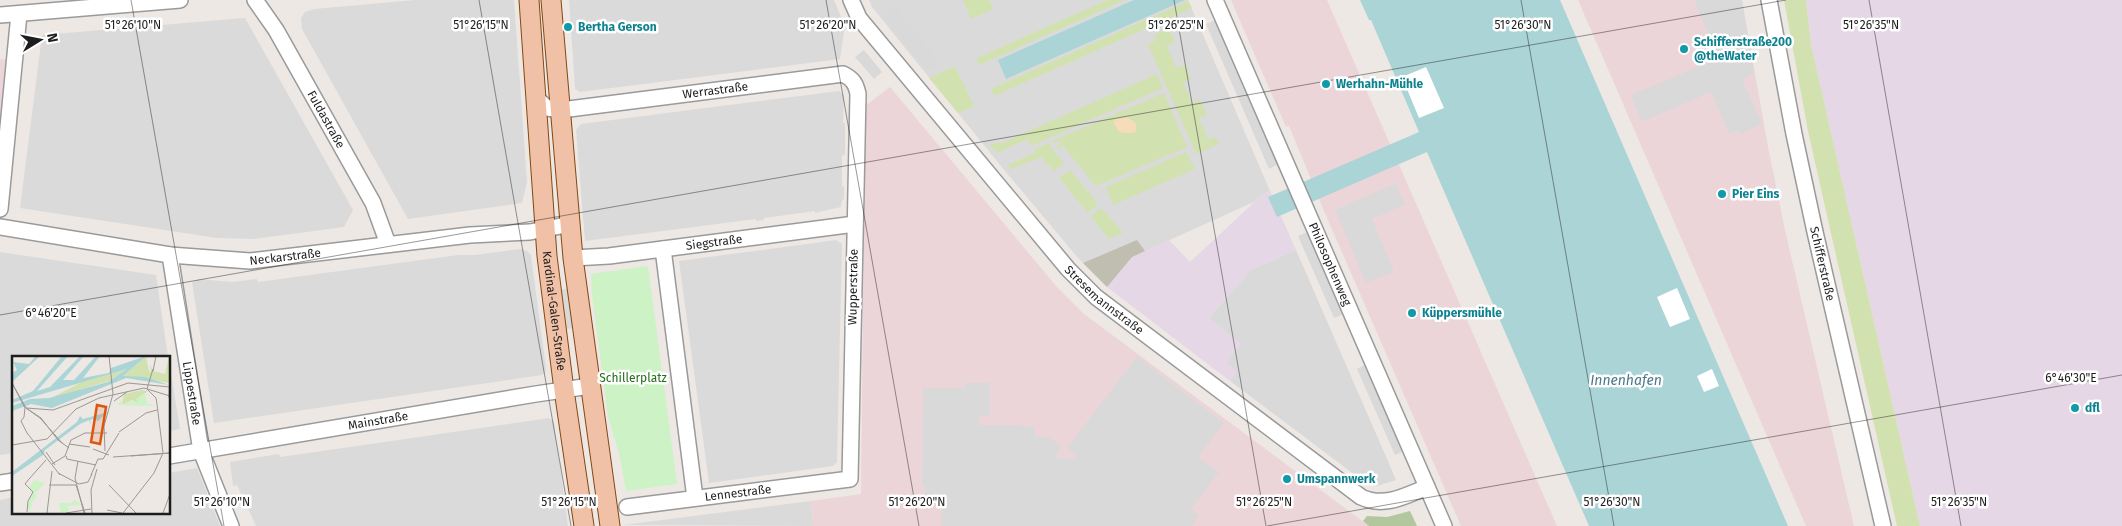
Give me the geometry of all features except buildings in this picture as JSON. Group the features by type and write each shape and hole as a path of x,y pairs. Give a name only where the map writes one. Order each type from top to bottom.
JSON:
{"main road":[{"name":"Kardinal-Galen-Straße","path":"529,0 545,230 564,390 584,526"},
{"name":"Kardinal-Galen-Straße","path":"550,0 573,258 610,526"}],"street":[{"path":"0,15 180,0"},
{"name":"Fuldastraße","path":"255,0 276,30 373,203 388,244"},
{"name":"Stresemannstraße","path":"851,0 859,18 1030,224 1068,269 1106,306 1361,497 1372,501 1389,502 1427,487"},
{"name":"Philosophenweg","path":"1216,0 1444,526"},
{"name":"Schifferstraße","path":"1769,0 1813,224 1883,526"},
{"path":"0,209 19,14"},
{"name":"Werrastraße","path":"561,110 843,74 852,79 858,94"},
{"name":"Wupperstraße","path":"850,479 858,94"},
{"path":"535,96 547,108 561,110"},
{"name":"Neckarstraße","path":"0,227 170,255 250,261 470,235 545,230 571,224"},
{"name":"Siegstraße","path":"573,258 663,249 855,224"},
{"path":"663,249 695,498"},
{"name":"Lippestraße","path":"170,255 201,450 231,526"},
{"name":"Mainstraße","path":"170,456 590,386"},
{"name":"Lennestraße","path":"627,507 850,479"}],"shaded area":[{"path":"415,0 514,0 527,182 522,203 408,219 302,29 301,18 305,12 314,9"},
{"path":"569,0 834,0 843,22 844,32 840,59 580,92 575,89"},
{"path":"869,0 1188,0 1270,191 1254,202 1132,257 1107,287 1078,258 1005,171 872,7"},
{"path":"1231,0 1327,0 1557,526 1461,526 1289,126 1286,127"},
{"path":"1578,0 1742,0 1785,230 1854,526 1806,526"},
{"path":"1694,0 1742,0 1754,73 1742,79 1762,124 1740,134 1738,130 1729,134 1711,92 1642,122 1631,95 1719,58"},
{"path":"1806,0 2122,0 2122,526 1920,526 1811,44"},
{"path":"895,7 939,62 927,71 883,16"},
{"path":"245,18 353,210 344,227 254,239 217,238 20,208 42,35"},
{"path":"1218,19 1281,163 1269,169 1206,24"},
{"path":"864,50 882,72 874,79 855,57"},
{"path":"0,59 7,60 0,131"},
{"path":"890,87 1056,286 1084,314 1369,526 813,526 811,501 861,494 865,106"},
{"path":"839,91 844,95 843,123 845,123 845,155 842,156 844,199 842,200 841,207 815,213 815,211 764,218 764,220 756,221 756,219 585,241 576,130 581,124"},
{"path":"1396,183 1405,205 1372,219 1394,272 1366,283 1335,210"},
{"path":"1270,191 1296,250 1251,270 1209,318 1241,344 1237,371 1230,381 1107,287 1132,257 1169,240 1190,262 1262,195"},
{"path":"1310,231 1346,313 1334,318 1298,236"},
{"path":"836,240 842,244 837,462 833,466 709,483 679,261"},
{"path":"1137,240 1145,251 1132,257 1107,287 1083,263"},
{"path":"520,249 527,251 531,255 546,369 542,375 214,423 192,282 199,279 232,282 257,279 258,282 458,255 475,255"},
{"path":"1296,250 1396,480 1377,486 1367,484 1230,381 1237,371 1227,363 1241,344 1209,318 1251,270"},
{"path":"0,252 156,275 168,356 12,356 12,453 0,455"},
{"path":"572,288 576,328 565,329 560,290"},
{"path":"1137,357 1224,423 1198,457 1219,472 1191,509 1199,516 1192,526 942,526 942,499 925,499 925,487 922,483 923,388 965,388 965,383 990,383 990,416 979,416 979,425 1034,426 1035,437 1050,437 1062,447 1054,458 1075,458 1076,455 1067,448"},
{"path":"1366,364 1404,451 1395,455 1357,369"},
{"path":"170,367 180,429 170,431"},
{"path":"549,418 554,422 568,526 256,526 237,485 233,486 230,462 279,454 280,457"},
{"path":"197,468 220,526 0,526 0,500 12,497 12,514 170,514 170,473"},
{"path":"811,501 813,526 623,525 787,504"}],"green space":[{"path":"963,0 989,0 993,9 971,19"},
{"path":"1107,0 1125,0 979,65 977,58"},
{"path":"1784,0 1806,0 1811,44 1920,526 1897,526 1808,131"},
{"path":"1188,1 1192,8 994,96 991,89"},
{"path":"1169,29 1175,42 1167,46 1176,68 1185,65 1191,79 1183,82 1192,103 1200,100 1207,115 1199,118 1208,140 1216,137 1219,144 1196,154 1148,44 1156,40 1154,35"},
{"path":"955,66 974,106 958,113 929,78"},
{"path":"1157,74 1163,88 1031,146 1028,139 997,153 990,145 998,142 1000,144"},
{"path":"1164,93 1187,147 1096,186 1063,146 1058,149 1056,146 1061,144 1060,141 1054,143 1052,141"},
{"path":"1048,143 1064,163 1054,171 1041,157 1011,169 1008,165 1035,153 1034,150"},
{"path":"1186,152 1195,169 1113,205 1106,187"},
{"path":"1070,170 1098,204 1088,213 1059,178"},
{"path":"1101,208 1123,233 1109,239 1091,217"},
{"name":"Schillerplatz","path":"648,266 677,484 626,491 620,457 608,416 591,274"},
{"path":"1410,511 1417,526 1369,526 1363,521 1367,516 1387,517"}],"sand":[{"path":"1128,117 1136,124 1136,132 1119,132 1113,122 1117,119"}],"water":[{"path":"1134,0 1185,0 1006,79 998,60"},
{"name":"Innenhafen","path":"1360,0 1560,0 1788,526 1589,526 1427,152 1277,217 1268,197 1419,132 1371,20 1369,20"}],"pier":[{"path":"1426,67 1444,108 1419,118 1402,77"},
{"path":"1677,288 1690,319 1670,327 1657,297"},
{"path":"1712,369 1719,386 1704,392 1697,376"}],"place":[{"name":"Bertha Gerson","path":"568,27"},
{"name":"Schifferstraße200 @theWater","path":"1684,49"},
{"name":"Werhahn-Mühle","path":"1326,84"},
{"name":"Pier Eins","path":"1722,194"},
{"name":"Küppersmühle","path":"1412,313"},
{"name":"dfl","path":"2075,408"},
{"name":"Umspannwerk","path":"1287,479"}]}
